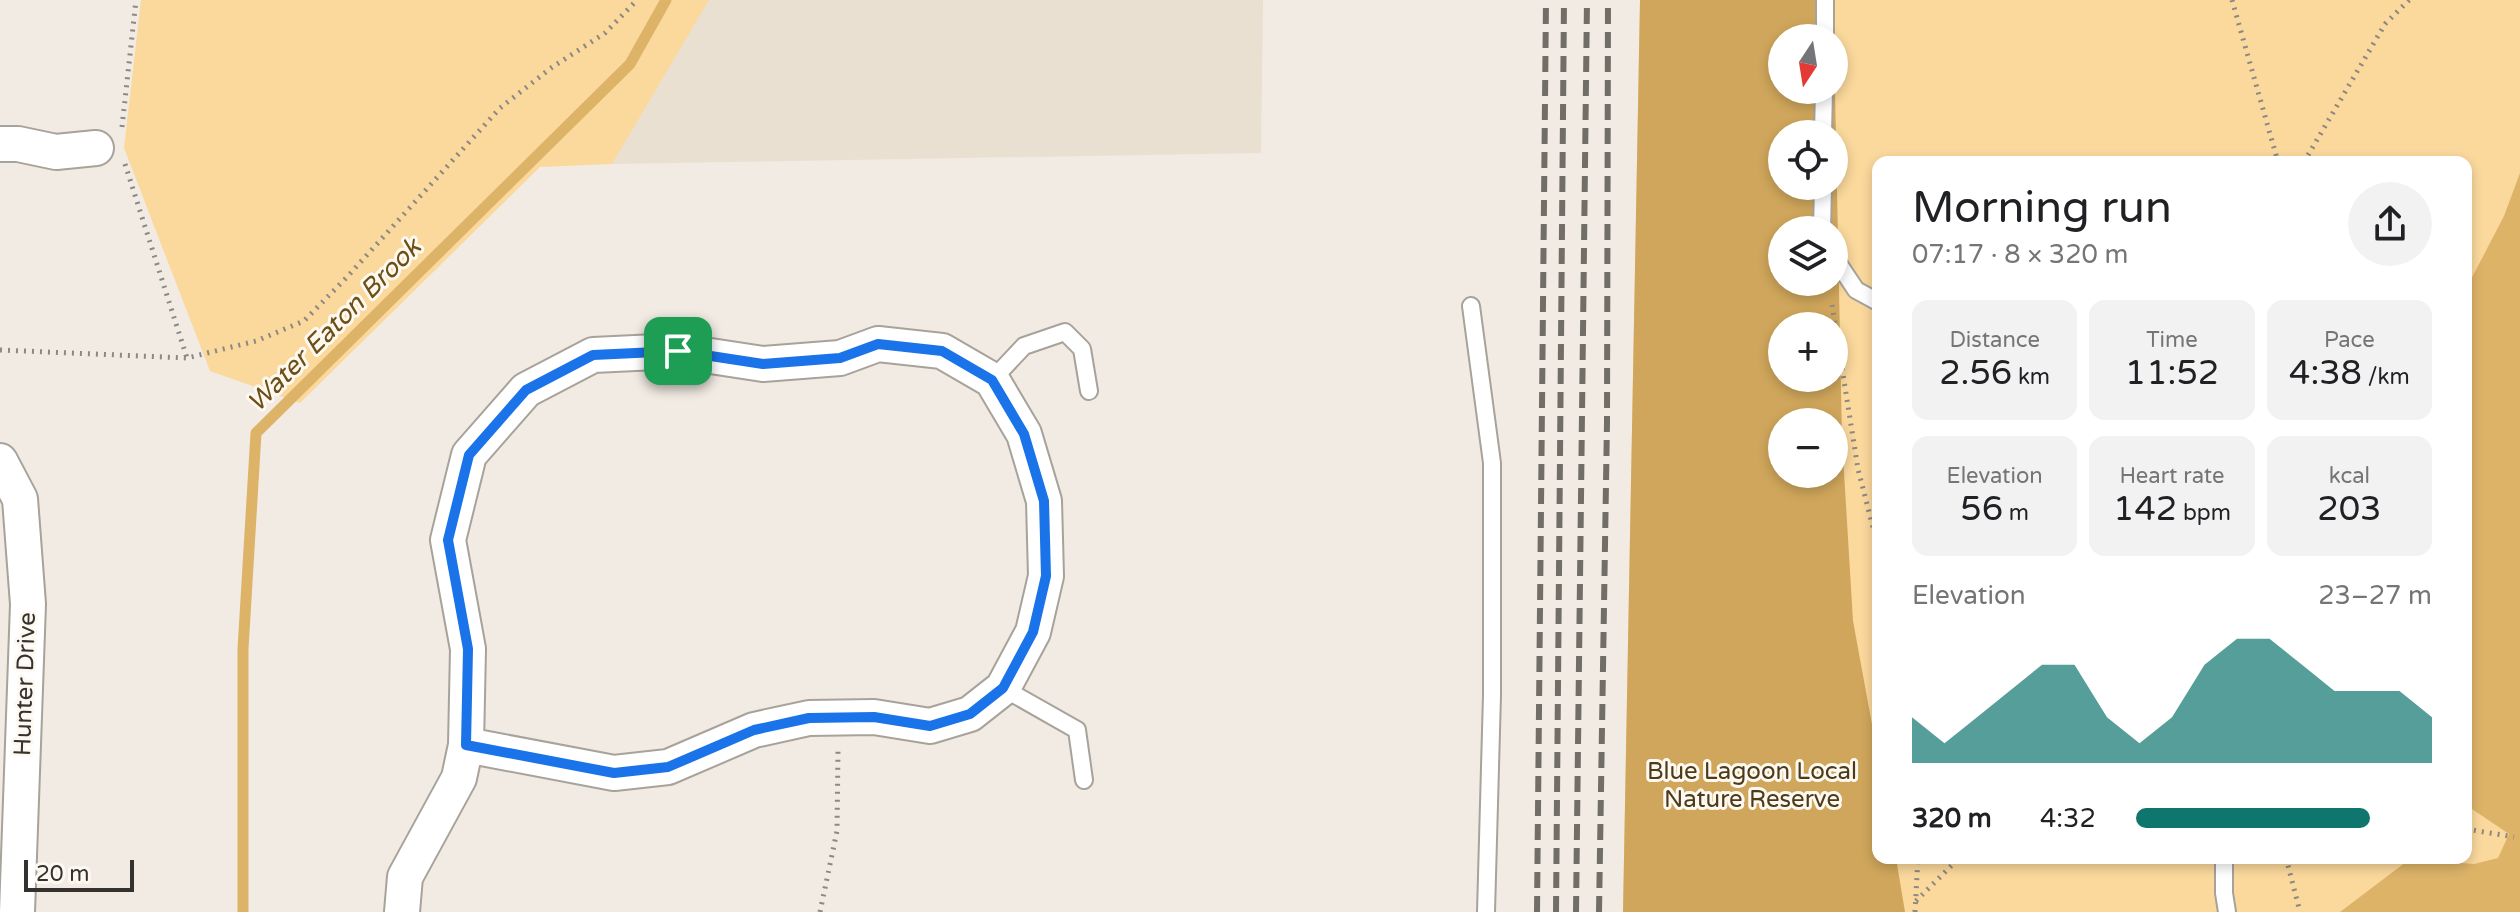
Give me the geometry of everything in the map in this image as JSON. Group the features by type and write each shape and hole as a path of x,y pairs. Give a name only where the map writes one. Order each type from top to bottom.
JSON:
{"street":[{"path":"0,144 18,144 56,152 114,148"},
{"path":"402,912 405,877 459,778 466,745 468,649 448,540 469,455 526,390 593,355 678,351 763,364 840,358 878,344 942,351 992,380 1024,434 1044,501 1046,576 1033,632 1003,688 970,714 930,726 874,717 809,718 754,730 668,767 614,773 466,745"},
{"name":"Hunter Drive","path":"0,461 20,499 14,603 17,912"}],"lane":[{"path":"1825,0 1825,24"},
{"path":"1848,278 1856,290 1872,299"},
{"path":"1471,306 1492,463 1492,695 1486,912"},
{"path":"992,380 1024,346 1065,332 1082,349 1089,391"},
{"path":"1003,688 1077,730 1084,780"},
{"path":"2224,864 2227,912"}],"path":[{"path":"136,0 114,148 187,358"},
{"path":"0,350 187,358 256,341 304,321 500,108 551,68 605,33 637,0"},
{"path":"2232,0 2276,156"},
{"path":"2308,156 2385,24 2409,0"},
{"path":"1831,298 1858,469 1872,524"},
{"path":"820,912 837,831 838,717"},
{"path":"2472,830 2514,837"},
{"path":"1915,912 1918,864"},
{"path":"1916,901 1953,864"},
{"path":"2288,864 2300,912"}],"shaded area":[{"path":"696,0 1263,0 1261,153 612,164"},
{"path":"2520,173 2520,912 2340,912 2403,864 2474,864 2498,858 2509,834 2472,809 2472,277 2504,216"}],"green space":[{"path":"141,0 709,0 612,164 540,167 300,403 210,371 124,148"},
{"name":"Blue Lagoon Local Nature Reserve","path":"1640,0 2520,0 2520,912 1623,912"},
{"path":"1640,0 1833,0 1834,24 1768,24 1768,104 1835,104 1836,120 1768,120 1768,200 1837,200 1838,216 1768,216 1768,296 1839,296 1839,312 1768,312 1768,392 1841,392 1841,408 1768,408 1768,488 1845,488 1853,621 1872,724 1872,864 1897,864 1905,912 1623,912"}],"waterway":[{"name":"Water Eaton Brook","path":"243,912 243,649 256,433 630,64 666,0"}],"railway":[{"path":"1537,912 1546,0"},
{"path":"1556,912 1564,0"},
{"path":"1576,912 1587,0"},
{"path":"1599,912 1607,422 1608,0"}],"route":[{"path":"878,344 942,351 992,380 1024,434 1044,501 1046,576 1033,632 1003,688 970,714 930,726 874,717 809,718 754,730 668,767 614,773 466,745 468,649 448,540 469,455 526,390 593,355 678,351 763,364 840,358 878,344"}]}
